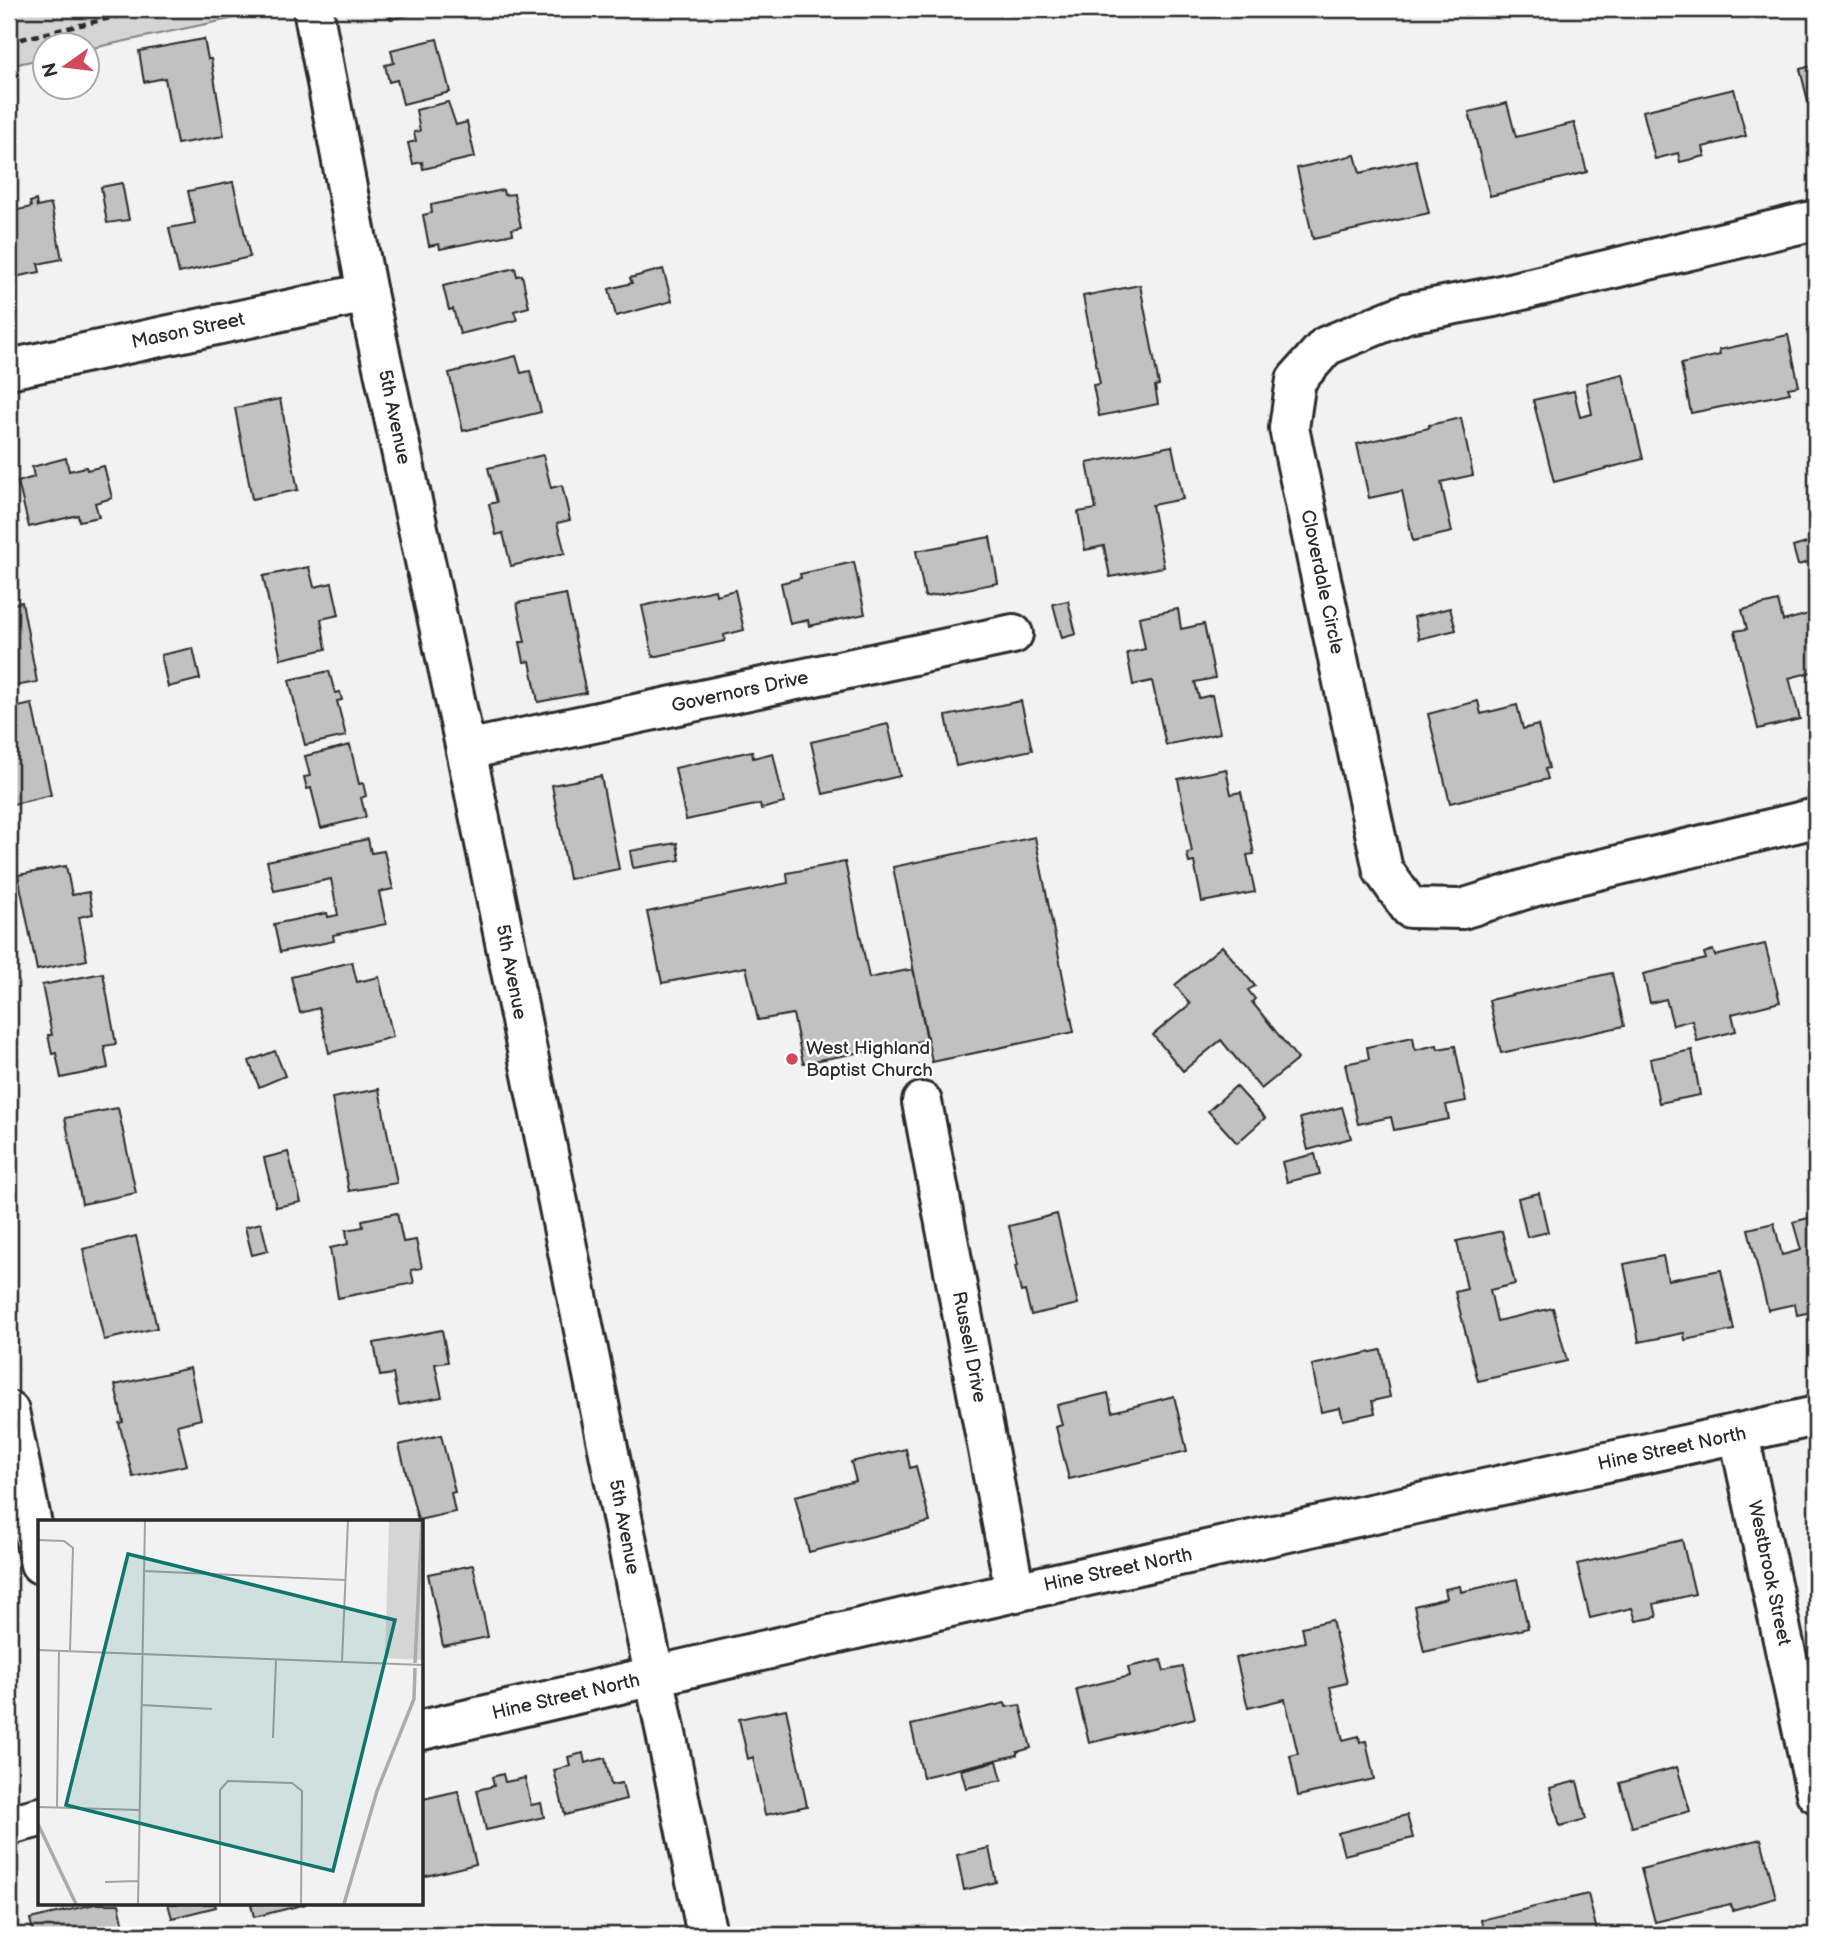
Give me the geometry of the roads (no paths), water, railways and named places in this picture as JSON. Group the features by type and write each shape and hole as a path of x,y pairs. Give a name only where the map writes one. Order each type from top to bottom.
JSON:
{"street":[{"name":"5th Avenue","path":"313,9 367,293 466,750 707,1935"},
{"name":"Cloverdale Circle","path":"1816,220 1493,297 1407,313 1326,345 1296,380 1289,428 1383,870 1410,908 1462,909 1552,881 1816,818"},
{"name":"Mason Street","path":"9,369 367,293"},
{"name":"Governors Drive","path":"466,750 1013,634"},
{"name":"Russell Drive","path":"922,1102 1015,1592"},
{"path":"9,1411 38,1554"},
{"name":"Hine Street North","path":"424,1730 1015,1592 1816,1416"},
{"name":"Westbrook Street","path":"1739,1435 1816,1793"},
{"path":"9,1825 38,1818"}],"place":[{"name":"West Highland Baptist Church","path":"792,1059"}]}
